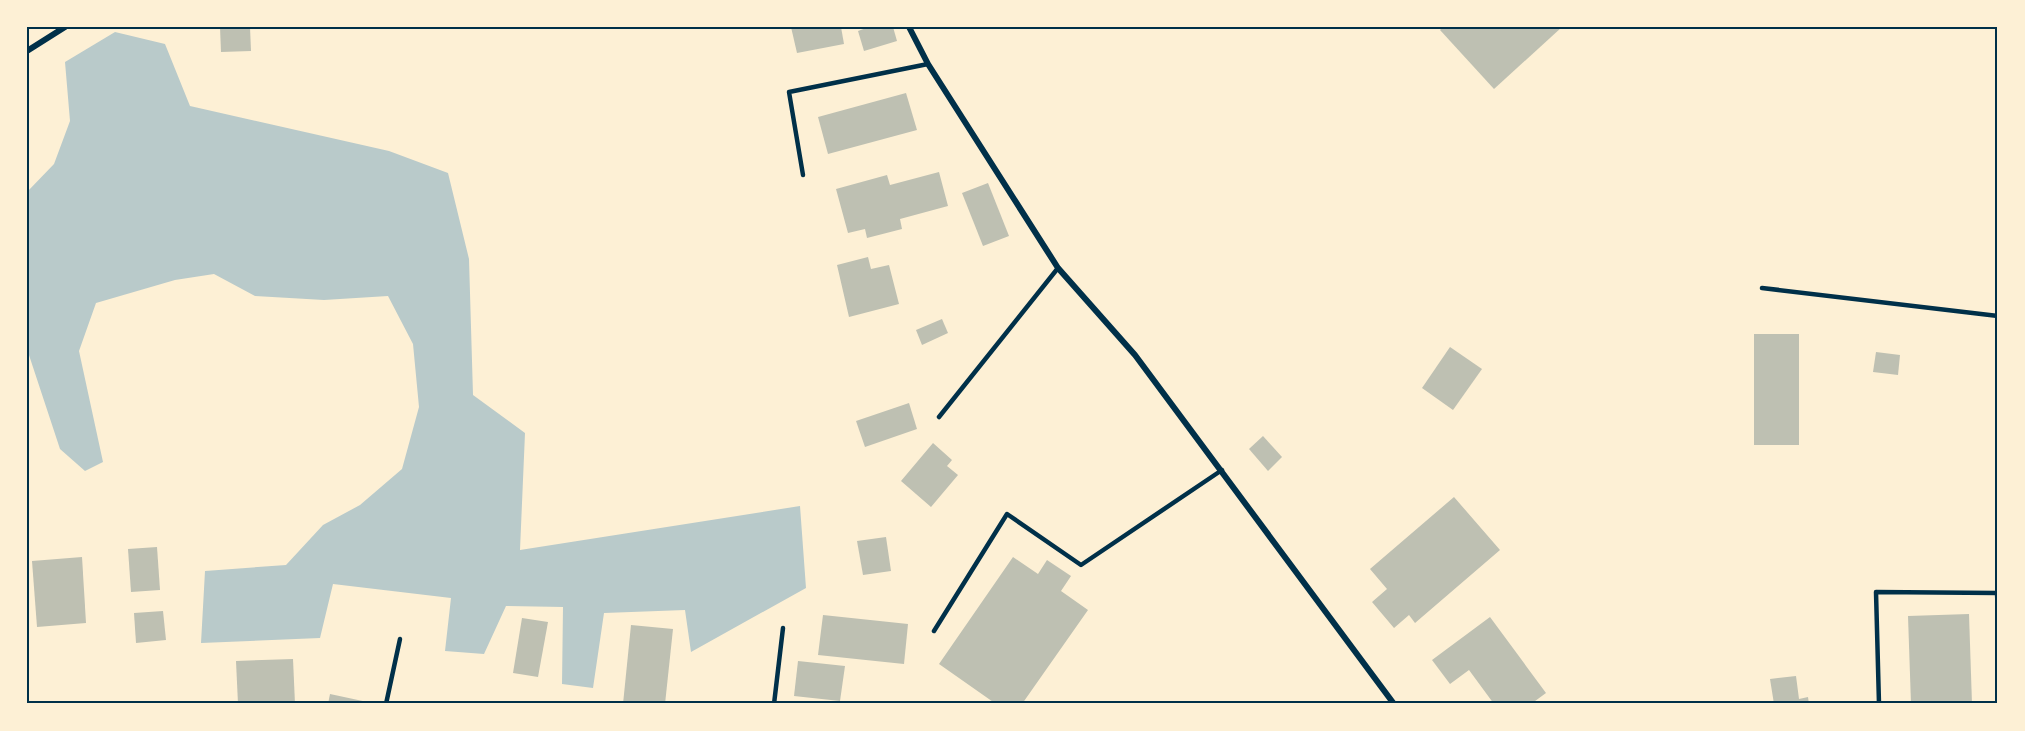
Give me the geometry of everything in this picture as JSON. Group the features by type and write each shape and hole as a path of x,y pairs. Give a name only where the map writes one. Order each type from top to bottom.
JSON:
{"street":[{"path":"27,51 65,27"},
{"path":"909,27 928,64 1058,268 1136,355 1394,704"}],"lane":[{"path":"803,175 789,92 928,64"},
{"path":"939,417 1058,268"},
{"path":"1762,288 1998,316"},
{"path":"934,632 1006,514 1081,565 1222,471"},
{"path":"1879,704 1876,592 1997,593 1998,615"},
{"path":"774,704 783,628"},
{"path":"386,704 400,639"}],"shaded area":[{"path":"115,32 165,44 190,106 389,151 448,173 469,259 473,395 525,433 520,550 800,506 806,588 691,652 685,610 604,613 593,688 562,684 563,607 506,606 484,654 445,651 451,598 333,584 320,638 201,643 205,571 286,565 323,525 360,505 402,469 419,407 413,344 388,296 324,300 255,296 214,274 175,280 96,303 79,351 103,462 85,471 60,449 27,349 27,192 54,164 70,121 65,62"}],"building":[{"path":"220,27 250,27 251,51 221,52"},
{"path":"791,27 841,27 844,44 797,53"},
{"path":"869,27 893,27 897,41 864,51 858,31"},
{"path":"1443,27 1562,27 1494,89 1440,30"},
{"path":"906,93 917,130 828,154 818,117"},
{"path":"939,172 948,206 900,219 902,229 867,238 865,229 848,233 836,189 887,175 890,185"},
{"path":"988,183 1009,236 983,246 962,193"},
{"path":"868,257 871,269 889,265 899,304 849,317 837,265"},
{"path":"942,319 948,333 922,345 916,330"},
{"path":"1754,334 1799,334 1799,445 1754,445"},
{"path":"1450,347 1482,369 1453,410 1422,388"},
{"path":"1876,352 1900,355 1898,375 1873,372"},
{"path":"909,403 917,429 865,447 856,421"},
{"path":"1263,436 1282,457 1268,471 1249,449"},
{"path":"933,443 952,460 947,466 958,475 931,507 901,481"},
{"path":"1454,497 1500,550 1415,623 1409,615 1394,628 1372,602 1387,589 1370,569"},
{"path":"886,537 891,571 863,575 857,541"},
{"path":"157,547 160,590 131,592 128,549"},
{"path":"82,557 86,623 37,627 32,561"},
{"path":"1013,557 1038,574 1047,560 1071,576 1061,591 1088,610 1022,704 996,704 939,664"},
{"path":"163,611 166,640 136,643 134,613"},
{"path":"1969,614 1972,704 1911,704 1908,616"},
{"path":"823,615 908,624 904,664 818,655"},
{"path":"1490,617 1546,693 1531,704 1494,704 1469,670 1450,684 1432,660"},
{"path":"522,618 548,622 538,677 513,673"},
{"path":"631,625 673,629 665,704 623,704"},
{"path":"293,659 295,704 238,704 236,661"},
{"path":"798,661 845,666 840,701 794,696"},
{"path":"1796,676 1799,699 1808,697 1809,704 1774,704 1770,679"},
{"path":"330,694 372,703 372,704 328,704"}]}
